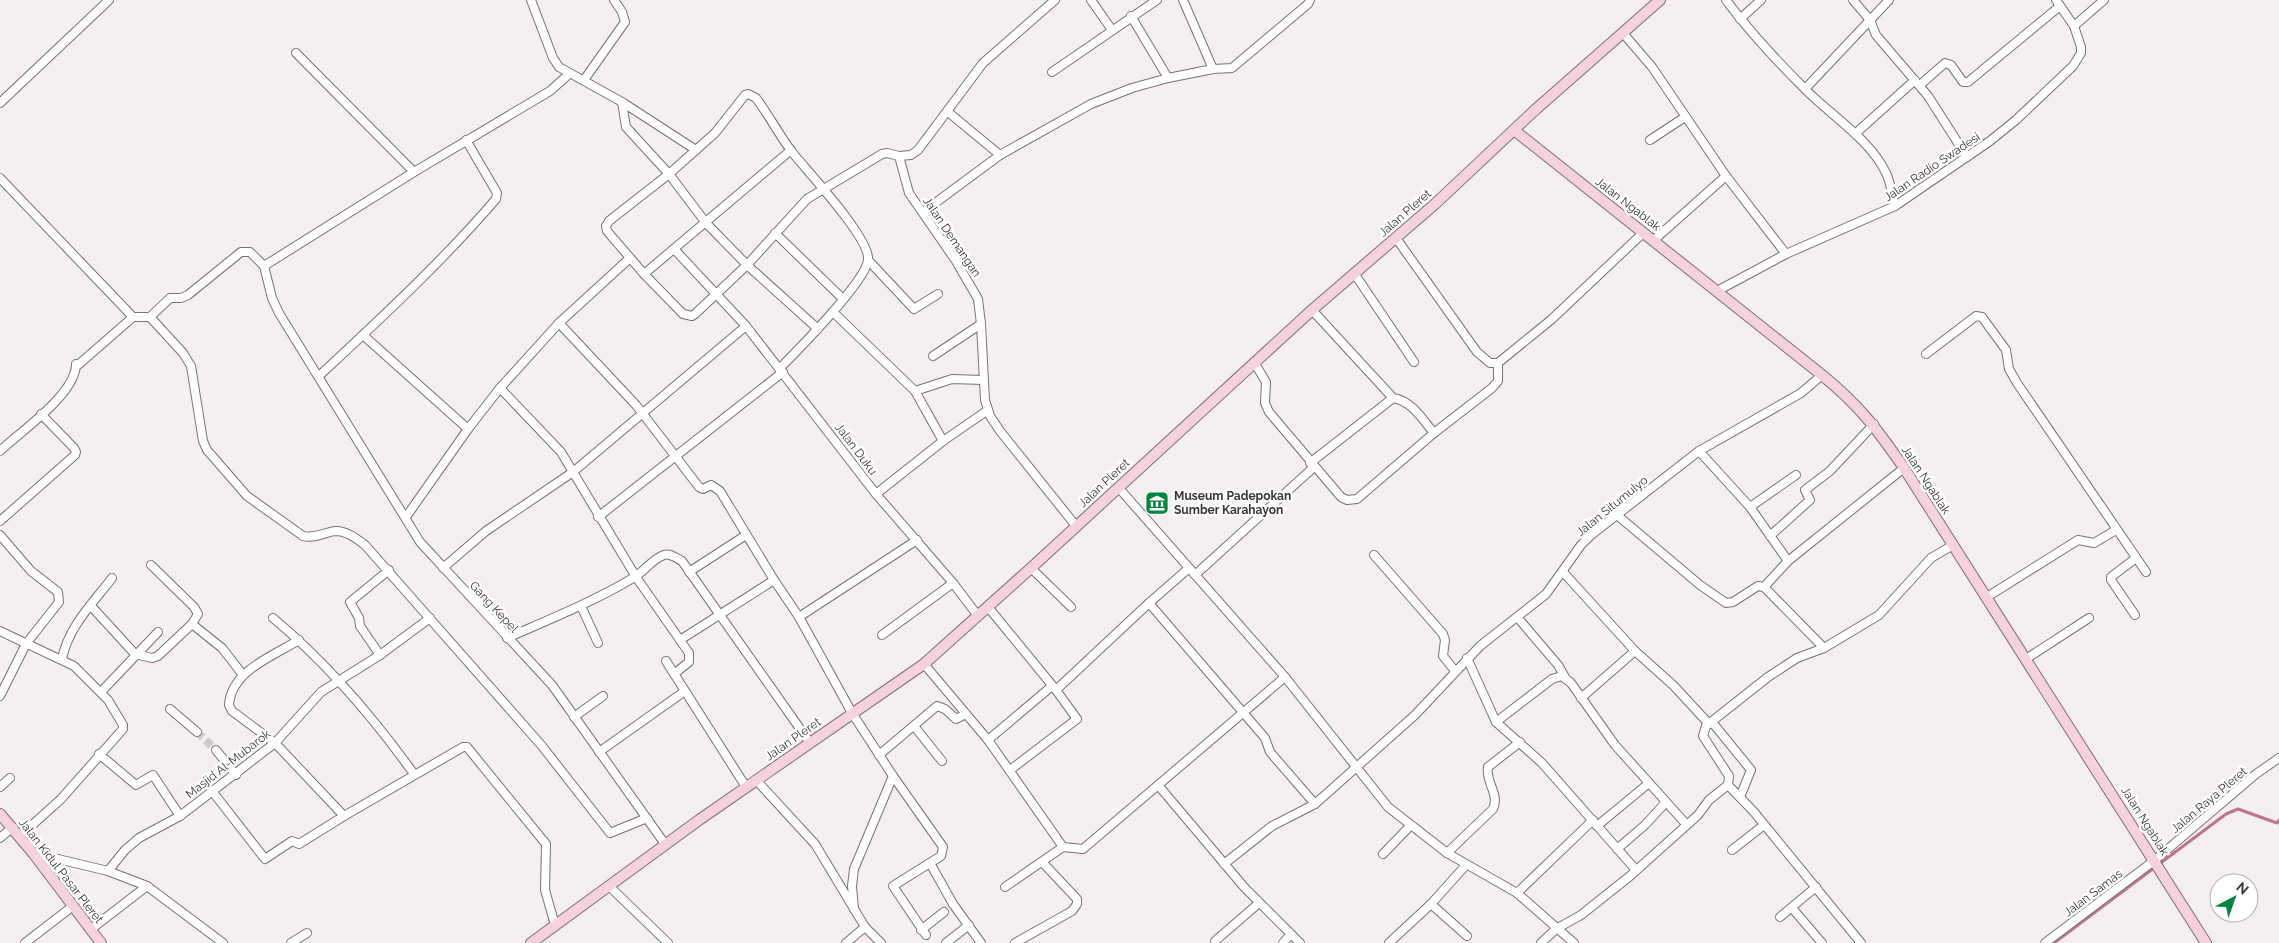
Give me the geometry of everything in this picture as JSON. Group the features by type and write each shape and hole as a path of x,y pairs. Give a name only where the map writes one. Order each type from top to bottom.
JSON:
{"main road":[{"name":"Jalan Pleret","path":"531,943 665,844 924,664 1254,362 1396,238 1660,0"},
{"name":"Jalan Ngablak","path":"1514,130 1853,400 1874,424 1904,468 2206,943"},
{"name":"Jalan Kidul Pasar Pleret","path":"0,814 20,836 101,943"}],"street":[{"path":"0,103 109,0"},
{"path":"531,0 559,67 622,102 696,150"},
{"path":"584,80 625,22 622,12 614,0"},
{"path":"598,517 675,458 782,370 833,312 864,272 868,260 866,247 822,189 791,150 763,106 756,98 748,94 741,98 721,126 696,150 669,174 615,216 606,226 607,231 644,274 684,314 688,316 695,314 747,264 807,199 822,189 882,154 907,156 914,153 948,112 983,63 1055,0"},
{"path":"1091,0 1112,30"},
{"path":"1052,72 1131,16 1157,0"},
{"path":"1183,0 1213,69"},
{"path":"923,212 1000,155 1098,101 1132,88 1168,78 1213,69 1224,70 1236,66 1308,4 1310,0"},
{"path":"1726,0 1740,19 1805,89 1855,134 1886,173 1895,206"},
{"path":"1740,19 1761,0"},
{"path":"1853,0 1870,20 1876,35 1918,83 1967,157"},
{"path":"1805,89 1889,0"},
{"path":"2074,26 2104,0"},
{"path":"1855,134 1946,63 1951,66 1963,82 1968,82 2058,3"},
{"name":"Jalan Radio Swadesi","path":"1717,291 1786,254 1895,206 1967,157 2021,116 2077,62 2081,47 2074,26 2058,3"},
{"path":"1131,16 1168,78"},
{"path":"1623,33 1658,76 1684,117 1726,176 1786,254"},
{"path":"296,53 414,172"},
{"path":"0,450 41,414 70,385 75,376 76,364 78,365 133,317 150,317 170,298 188,296 241,252 250,252 264,266 466,140 550,91 569,74"},
{"path":"622,102 626,126 669,174 706,223 747,264 818,329"},
{"path":"948,112 1000,155"},
{"path":"1650,140 1684,117"},
{"path":"319,376 468,231 496,199 497,193 466,140"},
{"path":"644,274 791,150"},
{"name":"Jalan Demangan","path":"900,156 906,186 976,293 981,324 983,380 988,410 1000,431 1076,526"},
{"path":"1654,240 1726,176"},
{"path":"0,178 133,317"},
{"path":"775,233 843,299"},
{"path":"1396,238 1477,352 1490,363 1498,363 1552,319 1643,233"},
{"name":"Jalan Duku","path":"674,249 746,326 782,370 876,494 953,583 978,616"},
{"path":"406,517 468,429 500,388 559,323 630,258"},
{"path":"868,260 914,309 938,294"},
{"name":"Gang Kepel","path":"264,266 275,304 420,542 552,685 665,844"},
{"path":"1354,273 1414,362"},
{"path":"1312,310 1393,398 1402,399 1408,403 1434,433"},
{"path":"833,312 915,391 943,441"},
{"path":"1926,354 1976,316 1982,317 2006,350 2008,369 2017,383 2146,572"},
{"path":"150,317 183,353 191,366 203,441 207,450 248,496 304,536 315,537 336,531 356,538 389,570 542,746 610,833 646,818"},
{"path":"559,323 642,414 699,487 703,489 711,485 720,491 741,523 746,535 799,617 852,713 943,847 942,855 893,886 924,933 944,912"},
{"path":"933,356 981,324"},
{"path":"442,568 486,531 573,472 746,326"},
{"path":"363,335 468,429"},
{"path":"1254,362 1266,382 1265,403 1269,412 1341,497 1352,501 1357,499 1434,433 1492,388 1498,381 1498,363"},
{"name":"Jalan Situmulyo","path":"1224,864 1272,826 1315,804 1416,714 1480,646 1518,618 1546,594 1586,540 1699,451 1801,393 1822,375"},
{"path":"915,391 952,379 983,380"},
{"path":"500,388 561,452 598,517 636,577 689,653 689,662 674,674"},
{"path":"1195,575 1312,465 1393,398"},
{"path":"876,494 943,441 988,410"},
{"path":"0,521 75,455 74,448 41,414"},
{"path":"1770,536 1810,500 1805,490 1830,471 1874,424"},
{"path":"1699,451 1750,507 1788,561"},
{"path":"1764,587 1788,561 1904,468"},
{"path":"1750,507 1796,475"},
{"path":"1118,487 1284,677 1388,807 1447,853 1517,893 1574,943"},
{"path":"1618,515 1700,585 1726,603 1733,602 1758,586 1764,587 1824,648"},
{"path":"1987,598 2078,540 2094,543 2116,530"},
{"path":"0,535 31,571 58,592 60,596 59,602 26,644 0,696"},
{"path":"689,572 746,535"},
{"path":"799,617 917,540"},
{"path":"1541,943 1556,929 1581,916 1636,870 1686,824 1698,816 1709,800 1728,785 1729,776 1703,736 1710,723 1797,658 1824,648 1879,615 1931,558 1953,545"},
{"path":"507,638 580,606 636,577 658,558 667,554 682,561 810,743"},
{"path":"1374,555 1443,634 1445,640 1443,656 1455,671"},
{"path":"2134,615 2110,580 2111,577 2136,558"},
{"path":"91,606 136,654 152,658 158,656 192,624 198,616 198,611 151,564"},
{"path":"1031,568 1071,607"},
{"path":"988,740 1054,688 1189,568"},
{"path":"380,655 360,626 359,618 350,602 389,570"},
{"path":"1563,572 1636,651 1710,723 1751,770 1740,797"},
{"path":"62,659 65,644 71,632 112,578"},
{"path":"680,640 774,580"},
{"path":"882,635 953,583"},
{"path":"1149,602 1268,742 1270,752 1315,804"},
{"path":"580,606 598,643"},
{"path":"988,607 1077,719 1010,770"},
{"path":"273,618 299,640 338,679 393,745 414,774"},
{"name":"Masjid Al-Mubarok","path":"108,871 125,850 140,838 180,816 236,775 275,743 321,692 338,679 380,655 430,618"},
{"path":"1518,618 1558,664 1566,679 1615,745 1686,824"},
{"path":"2026,659 2089,618"},
{"path":"192,624 222,648 243,675"},
{"path":"0,631 74,666 101,692 123,725 123,729 61,798 20,836"},
{"path":"101,692 158,632"},
{"path":"299,640 243,675 231,688 228,706 275,743 344,816"},
{"path":"1580,698 1636,651"},
{"path":"1467,658 1496,722 1542,763 1636,870"},
{"path":"666,661 746,787"},
{"path":"924,664 988,740 1063,847"},
{"path":"1496,722 1552,679 1562,676 1566,679"},
{"path":"1005,887 1043,863 1063,847 1083,849 1284,677"},
{"path":"599,752 684,691"},
{"path":"574,717 603,696"},
{"path":"879,755 937,706 945,709 956,719 966,714"},
{"path":"170,709 197,732"},
{"path":"914,726 942,761"},
{"path":"1447,853 1493,809 1496,800 1487,772 1488,767 1520,742"},
{"path":"212,791 265,859 292,841 299,844 414,774 463,747 469,748 546,844 546,890 555,925"},
{"path":"216,750 236,775"},
{"path":"99,754 136,785 153,775 180,816"},
{"name":"Jalan Raya Pleret","path":"2156,862 2256,774 2279,758"},
{"path":"854,910 852,886 854,869 893,776"},
{"path":"0,787 10,778"},
{"path":"756,780 770,797 811,838 865,927 881,943"},
{"path":"1517,893 1595,823 1649,783"},
{"path":"1158,785 1224,864 1300,943"},
{"path":"1728,785 1764,825 1861,943"},
{"path":"1618,849 1645,825 1666,802"},
{"path":"1732,850 1764,825"},
{"path":"1383,854 1411,826"},
{"path":"0,838 12,827"},
{"path":"33,853 108,871 147,886 222,943"},
{"name":"Jalan Samas","path":"2045,943 2156,862"},
{"path":"930,863 953,904 981,943"},
{"path":"1015,943 1072,911 1077,904 1076,899 1043,863"},
{"path":"1389,943 1431,904 1466,865"},
{"path":"90,930 147,886"},
{"path":"609,886 668,943"},
{"path":"1780,917 1816,887"},
{"path":"1215,941 1259,902"},
{"path":"1431,904 1467,936"},
{"path":"26,943 73,906"},
{"path":"1792,908 1822,943"},
{"path":"946,943 969,925"},
{"path":"846,943 865,927"},
{"path":"291,943 308,933"},
{"path":"1283,943 1291,934"}],"waterway":[{"path":"2054,943 2226,814 2238,809 2277,823 2279,820"}],"tunnel":[{"path":"197,732 216,750"}],"place":[{"name":"Museum Padepokan Sumber Karahayon","path":"1157,503"}]}
